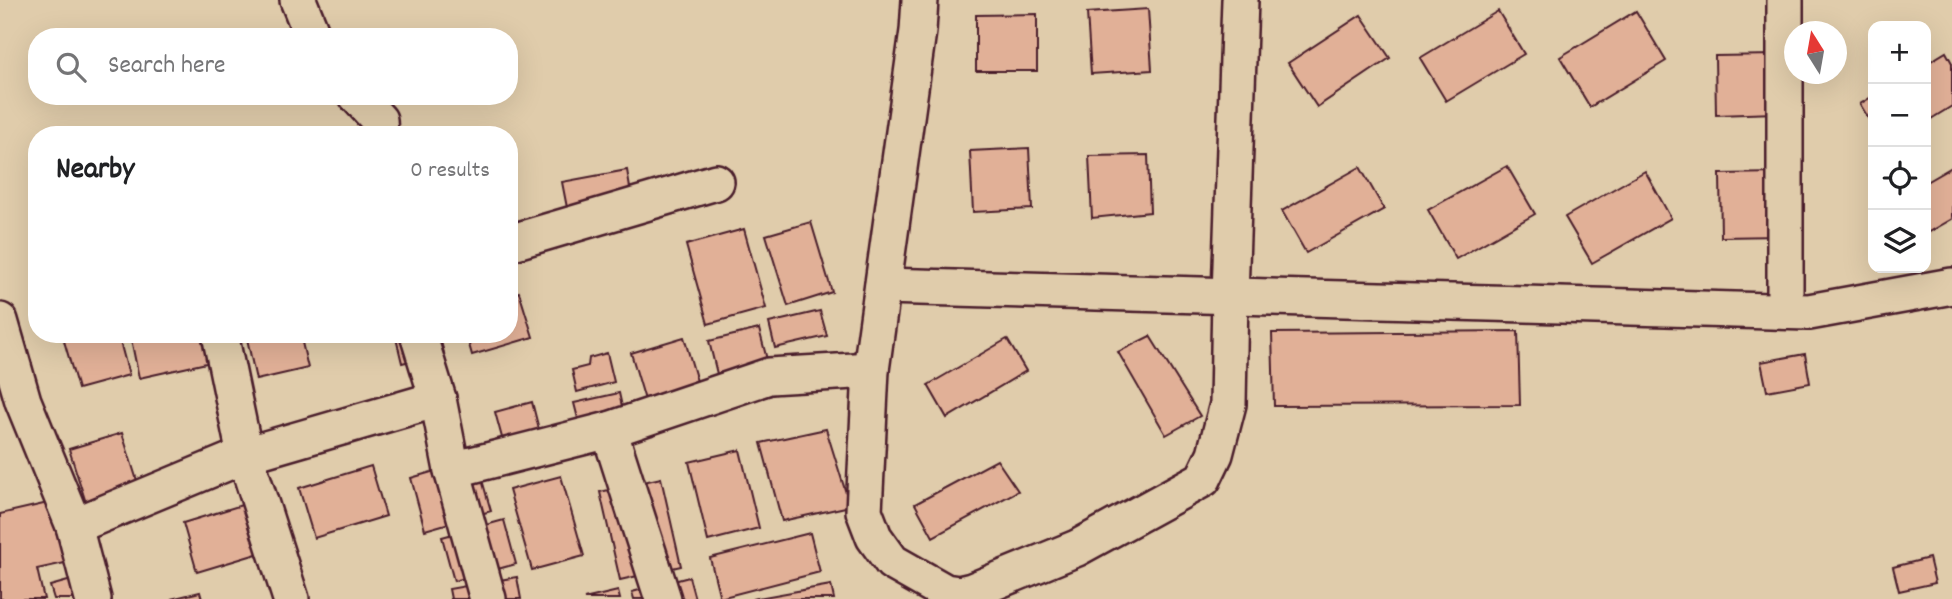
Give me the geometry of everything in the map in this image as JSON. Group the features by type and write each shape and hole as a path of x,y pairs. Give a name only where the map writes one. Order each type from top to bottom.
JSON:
{"street":[{"path":"298,0 309,28"},
{"path":"920,0 871,370 864,511 873,537 892,562 945,592 959,594 1077,548 1203,479 1215,454 1228,404 1240,0"},
{"path":"1785,0 1786,311"},
{"path":"366,105 379,120 379,126"},
{"path":"518,240 716,183"},
{"path":"883,286 1809,312 1952,286"},
{"path":"0,321 12,404 74,526 93,599"},
{"path":"222,343 245,456 292,599"},
{"path":"421,343 438,398 452,470 488,599"},
{"path":"452,470 609,430 769,376 871,370"},
{"path":"74,526 245,456 438,398"},
{"path":"609,430 663,599"}],"building":[{"path":"1148,9 1152,70 1091,74 1087,13"},
{"path":"1498,11 1524,54 1446,101 1420,58"},
{"path":"1636,11 1666,61 1590,107 1560,57"},
{"path":"1037,14 1037,71 976,71 976,15"},
{"path":"1361,15 1390,58 1317,107 1288,63"},
{"path":"1946,52 1952,63 1952,106 1931,119 1931,84 1931,61"},
{"path":"1775,55 1776,113 1716,115 1715,56"},
{"path":"1868,99 1868,118 1860,104"},
{"path":"1029,148 1032,209 973,212 970,151"},
{"path":"1148,155 1150,212 1092,218 1089,156"},
{"path":"1507,166 1535,214 1456,259 1428,210"},
{"path":"1360,167 1384,209 1306,253 1282,211"},
{"path":"1952,167 1952,219 1931,231 1931,210 1931,179"},
{"path":"627,170 633,206 569,218 562,182"},
{"path":"1645,171 1671,218 1592,263 1565,217"},
{"path":"1778,173 1780,236 1721,237 1720,174"},
{"path":"811,222 832,292 788,306 766,235"},
{"path":"744,229 766,308 708,324 686,245"},
{"path":"518,292 533,337 518,341"},
{"path":"820,311 827,336 775,348 769,323"},
{"path":"759,329 776,394 725,407 709,341"},
{"path":"1518,331 1520,405 1274,406 1272,333"},
{"path":"1150,336 1200,416 1166,435 1118,352"},
{"path":"684,337 706,412 653,427 631,353"},
{"path":"1007,339 1026,371 947,418 928,385"},
{"path":"65,343 120,343 129,375 78,389"},
{"path":"132,343 207,343 211,362 139,378"},
{"path":"248,343 302,343 308,368 256,380"},
{"path":"397,343 441,343 444,353 402,363"},
{"path":"469,343 513,343 472,355"},
{"path":"607,353 614,382 577,392 572,370 588,366 589,358"},
{"path":"1805,354 1810,383 1767,391 1761,362"},
{"path":"619,393 629,438 586,450 574,403"},
{"path":"532,402 546,457 510,467 495,412"},
{"path":"826,429 850,506 782,521 761,443"},
{"path":"122,433 140,490 87,506 69,449"},
{"path":"740,450 759,528 708,541 689,462"},
{"path":"476,459 491,511 425,530 411,478"},
{"path":"997,460 1018,491 933,537 915,504"},
{"path":"371,466 386,516 314,538 299,488"},
{"path":"561,476 584,556 532,570 509,490"},
{"path":"661,478 681,566 620,580 600,492"},
{"path":"61,500 74,561 37,569 44,599 0,599 0,514"},
{"path":"245,504 260,553 197,572 183,523"},
{"path":"504,520 516,564 454,581 442,537"},
{"path":"810,533 820,572 720,598 710,558"},
{"path":"1929,558 1935,583 1899,591 1893,567"},
{"path":"517,577 521,599 451,599 449,589"},
{"path":"689,577 695,599 634,599 632,592"},
{"path":"79,578 85,599 54,599 50,586"},
{"path":"831,585 834,599 752,599"},
{"path":"618,591 620,599 584,599"},
{"path":"200,592 202,599 171,599"}]}
